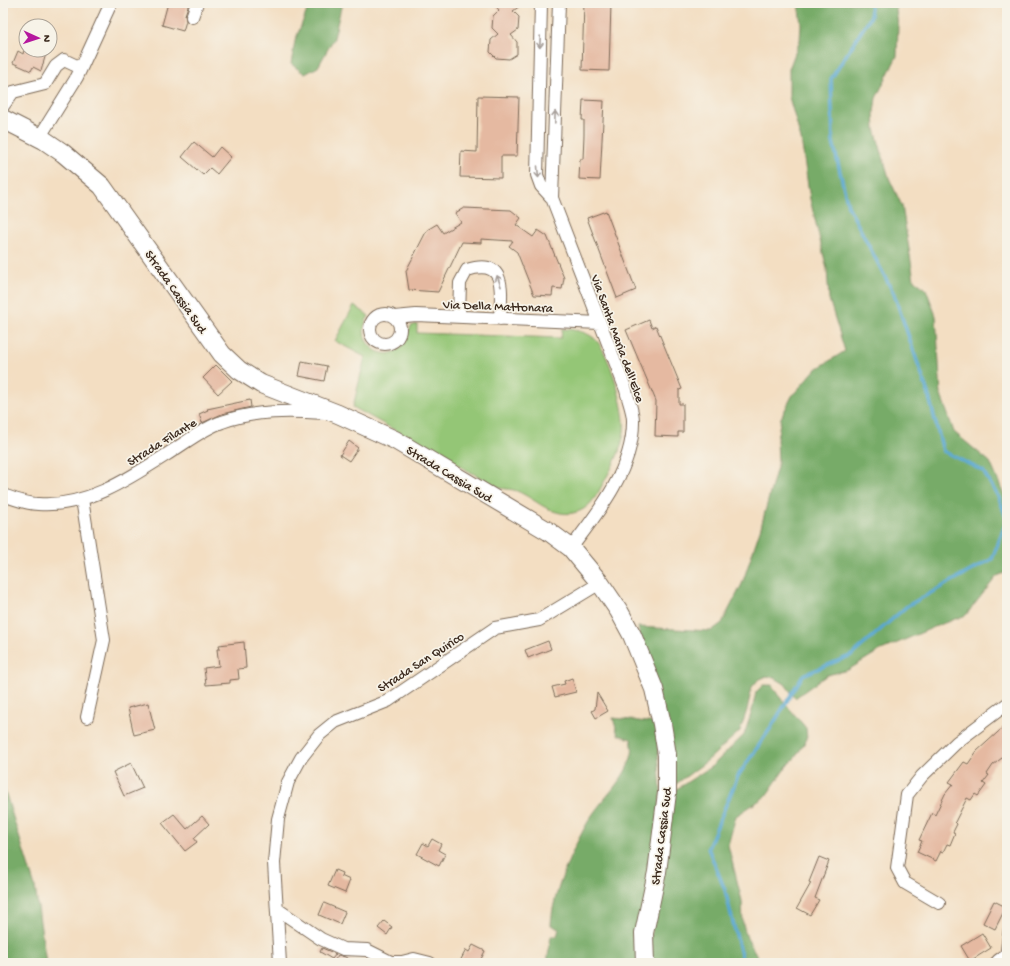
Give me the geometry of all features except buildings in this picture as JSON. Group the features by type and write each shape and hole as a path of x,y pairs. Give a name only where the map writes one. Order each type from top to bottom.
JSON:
{"main road":[{"name":"Strada Cassia Sud","path":"3,120 39,138 63,153 102,186 222,354 239,370 261,384 338,414 395,440 548,531 571,548 600,583 619,611 632,635 654,689 667,754 668,793 657,872 644,933 645,963"}],"street":[{"path":"39,138 81,68 111,3"},
{"path":"192,17 197,3"},
{"name":"Via Santa Maria dell'Elce","path":"541,3 537,175 541,186 552,198 626,390 633,420 630,447 619,476 592,521 571,548"},
{"name":"Via Santa Maria dell'Elce","path":"552,198 559,3"},
{"path":"3,106 13,92 45,84 56,66 64,60 81,68"},
{"path":"459,317 460,283 467,270 477,267 492,269 502,284 500,319"},
{"name":"Via Della Mattonara","path":"395,317 459,317 600,323"},
{"name":"Strada Filante","path":"3,495 38,504 63,503 82,499 122,481 196,435 222,422 253,414 283,411 338,414"},
{"path":"82,499 104,640 87,717"},
{"name":"Strada San Quirico","path":"280,963 274,863 278,819 288,782 301,758 318,735 334,722 388,701 495,628 538,620 600,583"},
{"path":"939,903 905,882 897,868 907,795 922,776 957,742 1007,704"},
{"path":"277,909 321,939 343,949 367,950 391,962 402,962 414,959 430,963"}],"lane":[{"path":"1003,961 1007,928"}],"green space":[{"path":"310,3 342,3 334,38 318,67 305,74 291,64 295,41"},
{"path":"798,3 895,3 898,25 897,56 876,98 874,113 875,129 889,178 902,206 914,280 926,289 936,316 941,395 954,432 990,462 1007,501 1007,572 997,576 966,615 879,651 848,670 827,675 795,698 785,684 775,678 767,676 758,680 752,687 747,710 740,731 707,761 672,787 638,627 711,631 722,623 742,584 761,527 778,463 777,439 781,418 792,396 815,370 845,351 829,299 827,269 810,199 801,139 789,97 789,69 800,40 801,24"},
{"path":"354,305 369,316 365,325 364,334 367,342 372,348 386,354 394,352 402,346 411,326 417,324 417,333 561,338 562,329 566,329 583,332 594,338 600,345 605,355 616,382 623,411 624,432 619,452 592,502 584,509 573,513 565,514 551,510 517,491 499,488 353,407 365,357 335,341"},
{"path":"763,685 772,685 778,695 806,728 807,739 795,758 786,767 766,796 736,816 728,845 742,901 743,924 747,938 761,963 650,963 648,954 672,792 712,766 744,735 752,711 756,692"},
{"path":"613,718 656,723 661,792 638,963 547,963 551,936 557,936 559,929 551,925 552,913 564,871 589,820 625,772 632,754 631,739 618,735"},
{"path":"3,785 35,887 46,963 3,963"}],"waterway":[{"path":"743,963 725,890 708,848 738,776 770,729 803,675 852,655 907,606 992,559 1007,520 999,498 983,471 943,451 928,393 894,294 848,206 833,142 831,79 871,16 870,3"}]}
